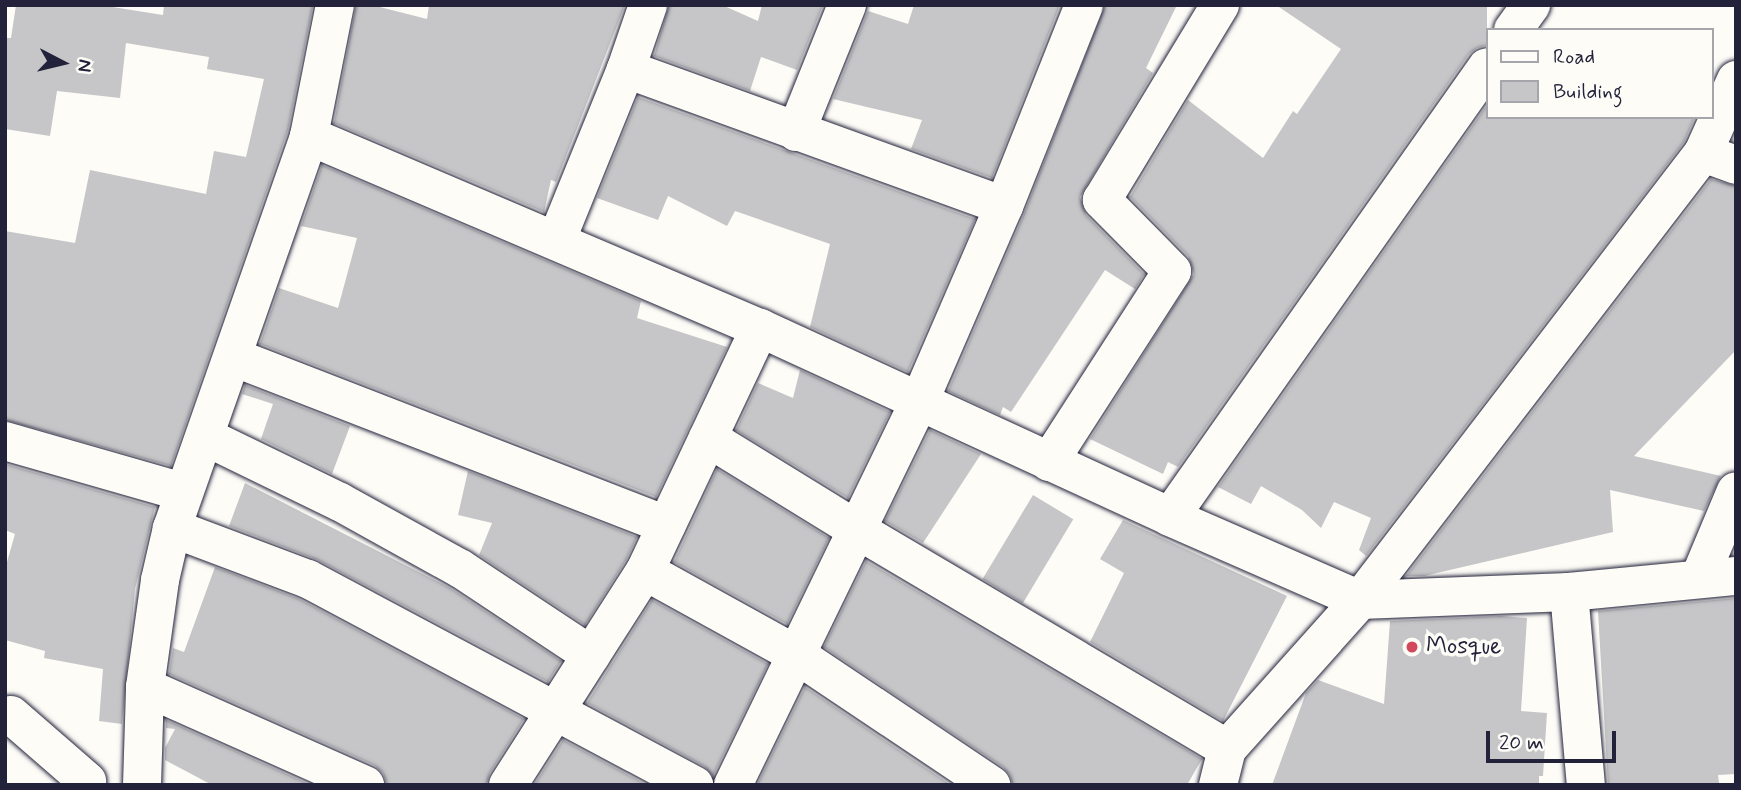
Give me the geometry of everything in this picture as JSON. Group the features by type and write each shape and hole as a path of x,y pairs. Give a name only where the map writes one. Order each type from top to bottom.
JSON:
{"street":[{"path":"142,785 145,687 160,580 172,528 309,136 335,5"},
{"path":"557,239 626,69 648,5"},
{"path":"796,132 847,5"},
{"path":"733,785 859,531 920,400 1004,205 1084,5"},
{"path":"1049,462 1172,271 1102,200 1220,5"},
{"path":"1514,28 1531,5"},
{"path":"1171,517 1486,68"},
{"path":"626,69 1004,205"},
{"path":"1218,785 1227,748 1360,600 1720,159 1736,80"},
{"path":"309,136 557,239 760,328 1049,462 1360,600 1569,592 1717,577 1736,491"},
{"path":"508,785 645,571 760,328"},
{"path":"233,357 667,525"},
{"path":"206,437 340,502 461,569 591,655"},
{"path":"708,438 859,531 1227,748"},
{"path":"5,441 183,492"},
{"path":"172,528 308,579 694,785"},
{"path":"645,571 797,655 991,785"},
{"path":"1569,592 1586,785"},
{"path":"145,687 365,785"},
{"path":"7,716 87,781"}],"building":[{"path":"16,5 100,5 163,15 164,5 313,5 288,130 171,466 5,420 5,231 75,243 90,170 206,194 214,151 246,157 264,79 207,69 209,57 126,43 120,98 57,91 50,136 5,129 5,38 11,38"},
{"path":"356,5 372,5 427,19 429,5 625,5 556,182 551,180 544,212 334,123"},
{"path":"669,5 722,5 758,21 762,5 823,5 797,70 761,57 750,91 654,56"},
{"path":"914,5 1060,5 992,178 911,149 922,120 833,99 868,11 908,24"},
{"path":"1105,5 1177,5 1146,68 1153,73 1080,197 1086,215 1144,274 1135,289 1105,270 1011,412 1003,407 1000,415 948,391 1024,214"},
{"path":"1276,5 1487,5 1486,45 1469,54 1178,467 1168,462 1163,474 1090,439 1194,274 1188,256 1130,197 1188,100 1263,158 1293,111 1297,114 1341,49"},
{"path":"638,97 975,219 908,372 810,327 830,244 735,211 727,226 668,196 658,220 597,198"},
{"path":"1486,106 1486,119 1694,119 1684,142 1366,556 1359,550 1371,518 1334,502 1321,528 1302,510 1261,486 1251,504 1218,487"},
{"path":"322,165 641,301 637,318 727,347 656,497 260,344 279,288 338,308 357,238 301,226"},
{"path":"1711,179 1736,186 1736,350 1634,456 1721,476 1704,511 1610,490 1613,532 1424,576 1406,576"},
{"path":"800,370 890,412 848,498 736,430 758,383 793,398"},
{"path":"245,385 350,426 332,474 261,439 273,404 242,394"},
{"path":"930,430 981,454 923,543 885,521"},
{"path":"5,464 155,507 135,589 122,724 99,721 103,669 44,658 45,651 5,640 5,569 15,534 5,530"},
{"path":"717,469 829,538 787,624 674,562"},
{"path":"468,471 637,537 626,560 585,625 479,555 492,523 458,515"},
{"path":"245,483 450,588 561,661 548,682 318,560 229,526"},
{"path":"1033,495 1073,519 1023,603 983,579"},
{"path":"1123,520 1287,596 1223,721 1090,642 1124,573 1100,559"},
{"path":"866,561 1202,759 1187,785 1013,785 1010,775 1003,767 824,647"},
{"path":"215,567 299,599 524,719 490,773 486,785 387,785 383,773 374,765 169,674 173,648 184,652"},
{"path":"1736,598 1736,774 1718,775 1719,783 1608,785 1598,611"},
{"path":"652,600 768,664 713,776 704,766 587,703"},
{"path":"1501,616 1527,618 1521,711 1547,713 1543,776 1539,776 1539,785 1272,785 1306,693 1318,680 1384,704 1390,621"},
{"path":"805,687 951,785 757,785"},
{"path":"166,720 311,785 212,785 165,760 165,748 175,729 166,728"},
{"path":"563,740 647,785 534,785"}],"place":[{"name":"Mosque","path":"1412,647"}]}
